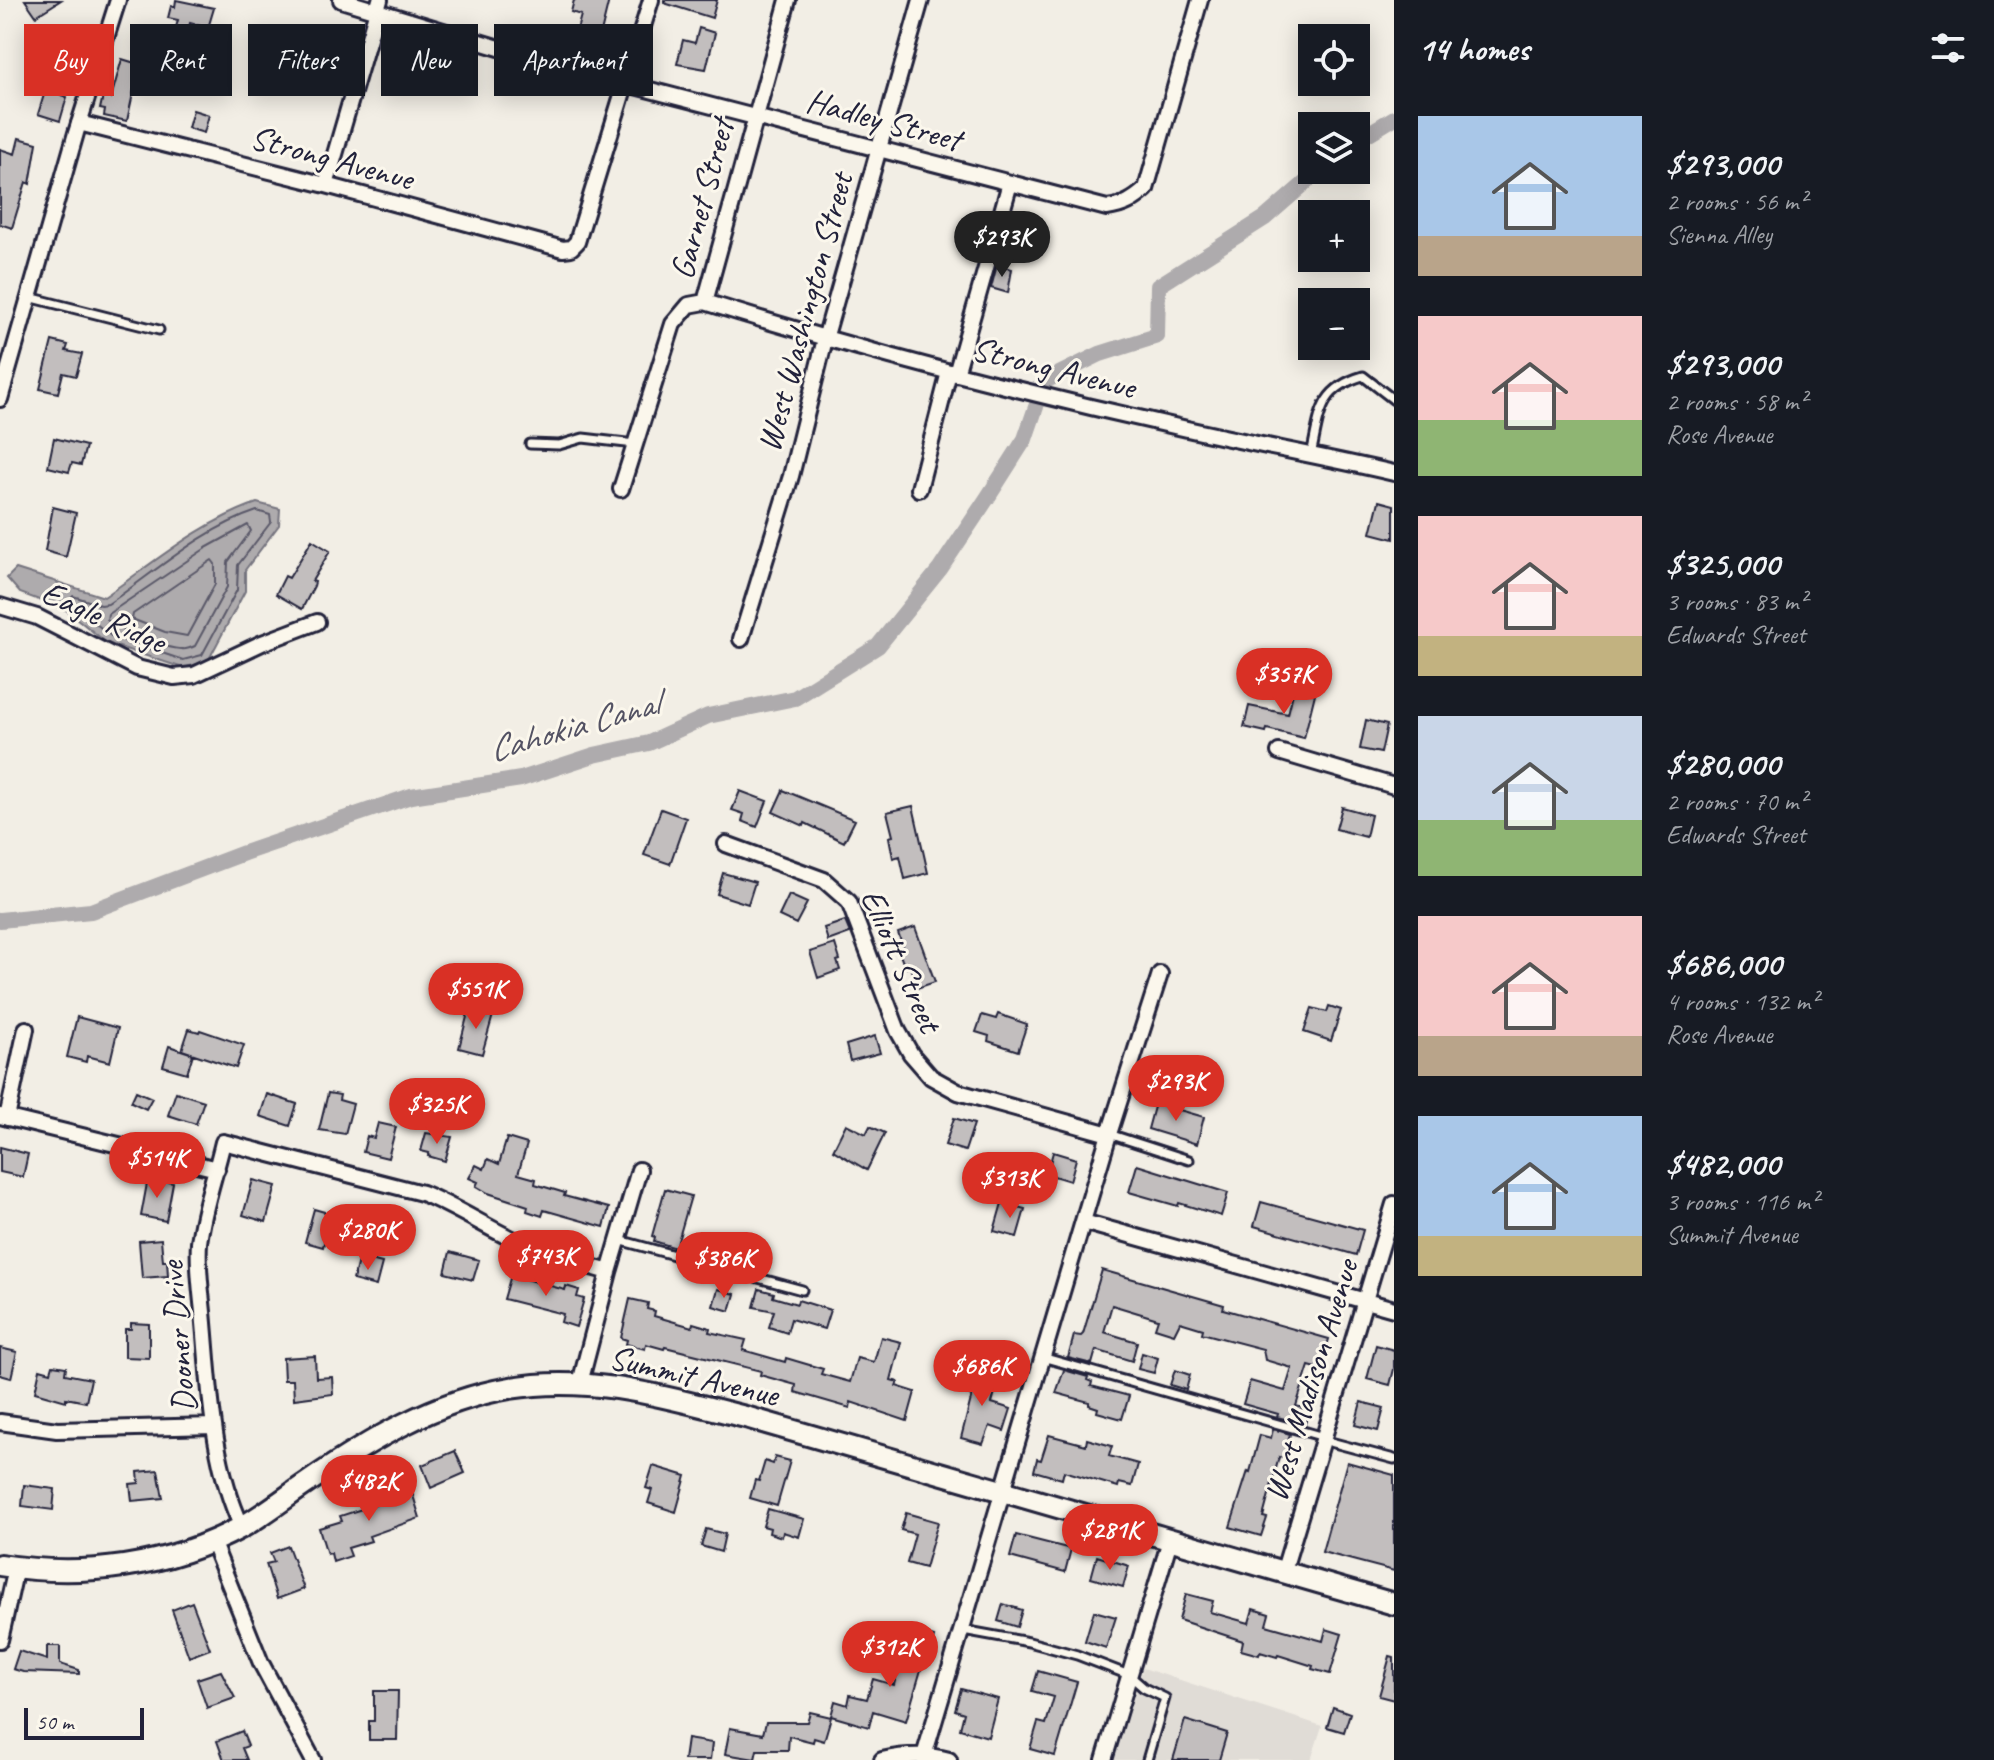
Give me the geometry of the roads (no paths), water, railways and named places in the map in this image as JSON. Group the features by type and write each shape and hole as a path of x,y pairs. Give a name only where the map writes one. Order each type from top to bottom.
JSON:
{"street":[{"path":"0,399 79,123 118,0"},
{"name":"Hadley Street","path":"341,0 379,5 494,42"},
{"path":"644,24 651,0"},
{"name":"Garnet Street","path":"621,489 673,324 689,305 705,302 788,0"},
{"name":"West Washington Street","path":"741,639 791,476 825,339 921,0"},
{"name":"Hadley Street","path":"653,91 1107,208 1119,207 1134,200 1146,189 1200,0"},
{"path":"326,185 379,5"},
{"name":"Strong Avenue","path":"79,123 563,249 571,248 577,242 621,96"},
{"path":"919,489 1010,183"},
{"name":"Strong Avenue","path":"705,302 825,339 953,373 1174,426 1394,473"},
{"name":"Eagle Ridge","path":"0,606 37,617 137,668 174,677 194,675 262,643 317,622"},
{"path":"1279,752 1394,786"},
{"name":"Elliott Street","path":"726,844 824,880 849,902 898,1031 911,1054 931,1077 958,1092 1109,1134"},
{"path":"924,1756 1109,1134 1160,974"},
{"path":"26,1029 4,1117 217,1169"},
{"name":"Dooner Drive","path":"242,1527 227,1489 214,1426 198,1254 206,1204 223,1142 422,1193 445,1202 521,1244 609,1272"},
{"path":"580,1383 639,1170"},
{"name":"West Madison Avenue","path":"1283,1573 1394,1204"},
{"path":"1083,1222 1394,1309"},
{"name":"Summit Avenue","path":"8,1566 63,1571 98,1570 139,1564 212,1541 242,1527 349,1454 443,1407 507,1388 580,1383 641,1391 740,1416 1283,1573 1391,1598"},
{"path":"0,1422 57,1430 214,1426"},
{"path":"1104,1760 1170,1540"},
{"path":"212,1541 261,1663 313,1760"},
{"path":"0,1640 8,1566"},
{"path":"882,1760 897,1756 949,1760"}],"lane":[{"path":"29,297 159,330"},
{"path":"1311,455 1322,405 1329,395 1363,376 1394,400"},
{"path":"530,444 559,445 583,438 635,444"},
{"path":"1128,1075 1187,1092"},
{"path":"1109,1134 1189,1160"},
{"path":"619,1240 802,1290"},
{"path":"1042,1357 1394,1459"},
{"path":"963,1630 1077,1655 1129,1675 1144,1688 1165,1698 1147,1760"}],"water":[{"path":"257,503 280,509 279,525 245,570 245,591 208,661 183,668 107,643 66,610 20,593 7,578 16,569 104,597 197,532"}],"waterway":[{"name":"Cahokia Canal","path":"1370,133 1394,118"},
{"name":"Cahokia Canal","path":"1045,381 1100,354 1157,336 1158,286 1265,218 1304,184"},
{"name":"Cahokia Canal","path":"0,920 91,911 244,853 411,796 521,779 594,755 649,743 708,716 795,698 878,646 940,569 988,497 1025,439 1036,407"}]}
